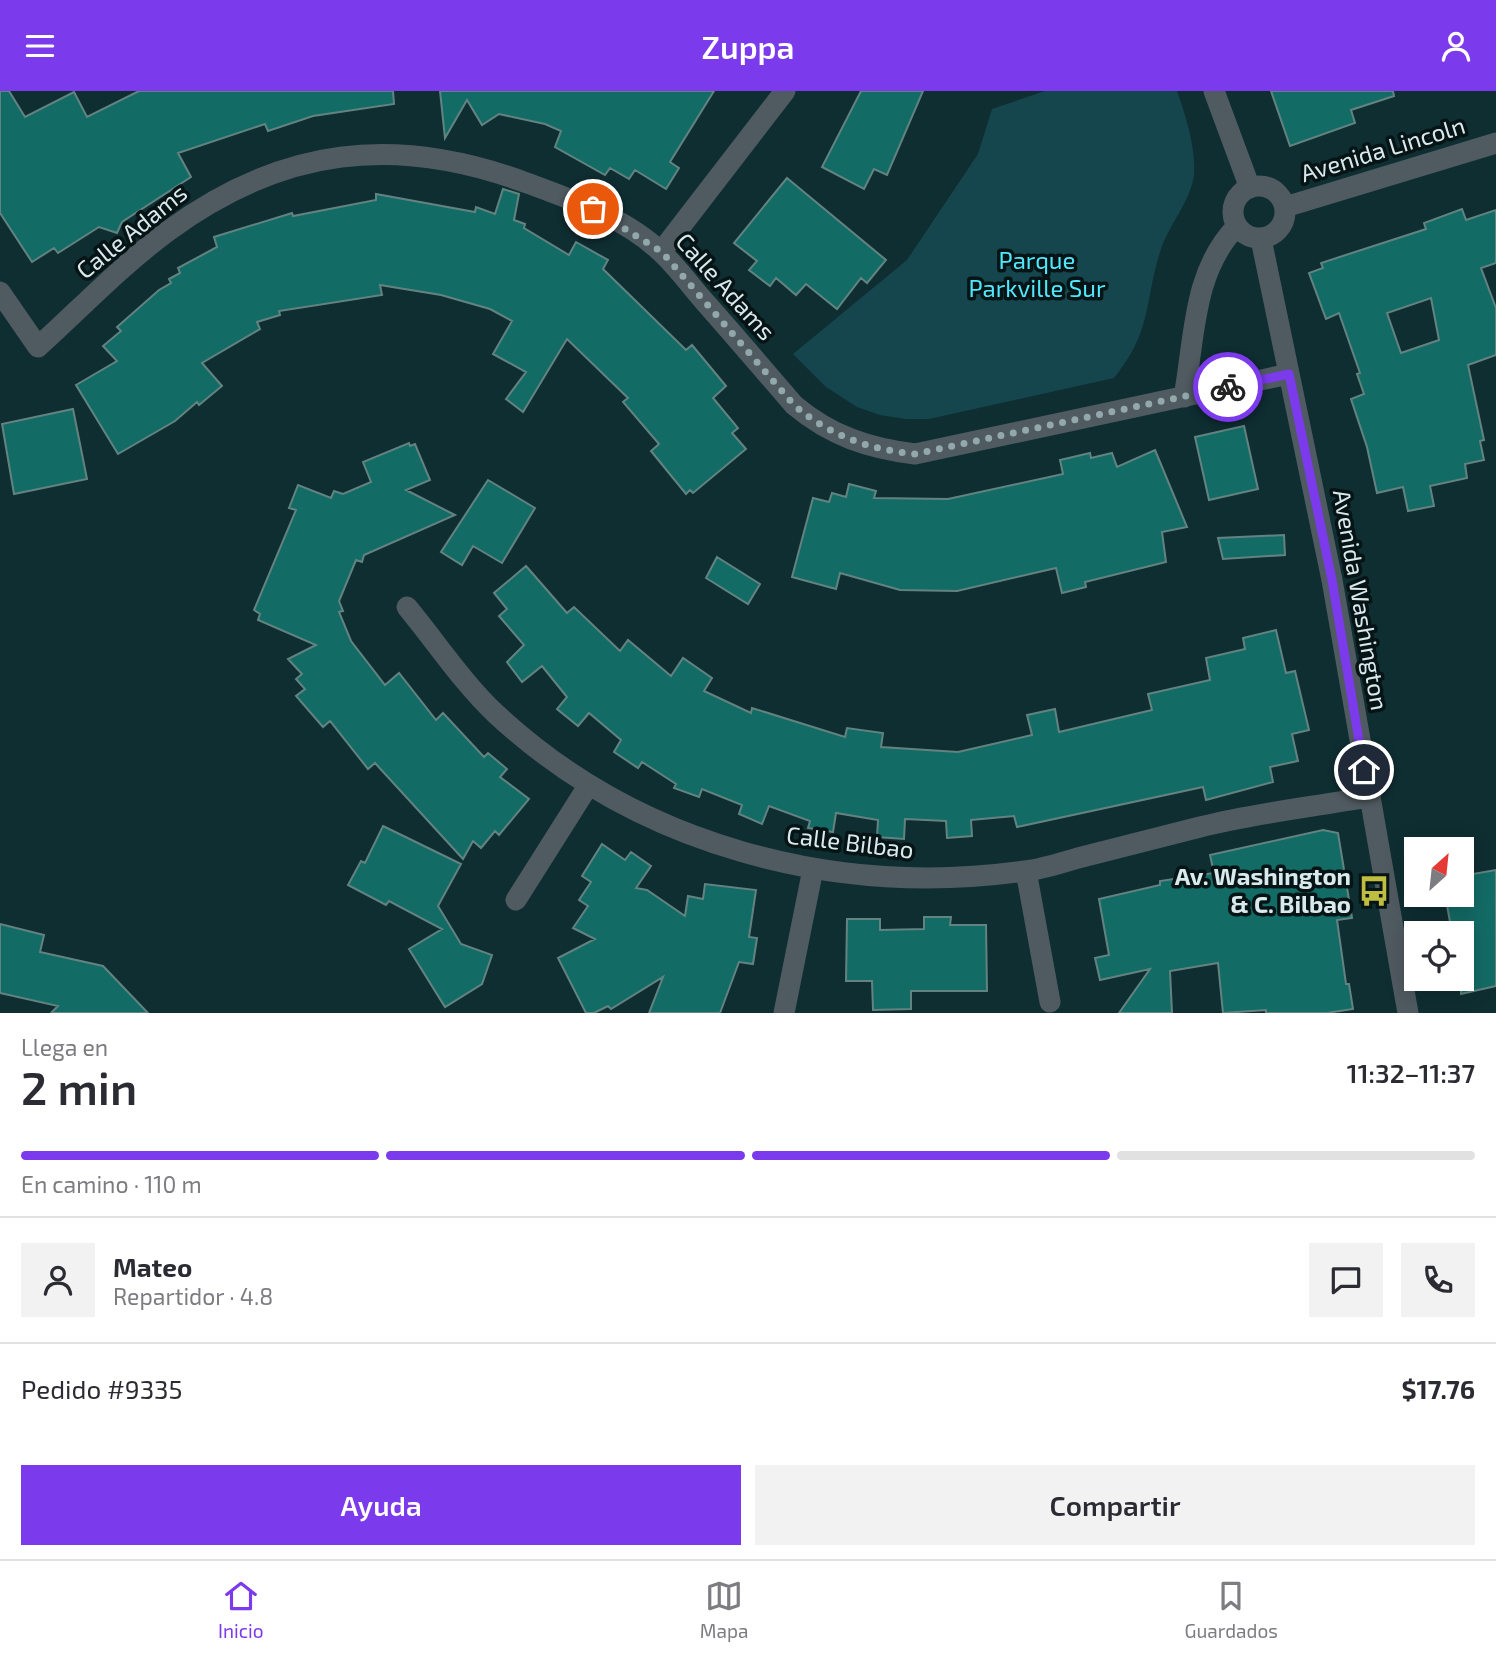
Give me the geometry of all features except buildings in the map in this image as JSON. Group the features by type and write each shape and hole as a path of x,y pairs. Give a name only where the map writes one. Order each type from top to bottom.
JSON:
{"street":[{"path":"662,252 785,91"},
{"path":"1214,91 1250,188"},
{"name":"Avenida Lincoln","path":"1285,207 1496,143"},
{"name":"Calle Adams","path":"0,292 38,347 166,232 214,199 272,171 319,159 369,154 432,156 498,172 572,199 614,220 662,252 794,405 815,423 849,440 872,447 915,454 1289,374"},
{"path":"1268,187 1282,199 1285,207 1283,225 1278,232 1261,239 1243,233 1237,226 1233,209 1236,200 1250,188 1268,187"},
{"path":"1184,397 1197,301 1212,259 1222,242 1237,226"},
{"name":"Avenida Washington","path":"1261,239 1332,580 1408,1013"},
{"name":"Calle Bilbao","path":"407,607 494,712 544,755 589,786 711,845 813,869 882,878 931,878 1026,871 1205,825 1368,797"},
{"path":"516,900 589,786"},
{"path":"784,1013 813,869"},
{"path":"1026,871 1050,1002"}],"green space":[{"name":"Parque Parkville Sur","path":"1045,91 1177,91 1184,111 1193,154 1192,184 1161,249 1142,330 1127,361 1114,378 929,419 880,415 857,407 826,387 793,354 907,260 978,154 992,109"}],"way so far":[{"path":"593,209 662,252 794,405 815,423 849,440 883,450 915,454 1228,387"}],"place":[{"name":"Av. Washington & C. Bilbao","path":"1374,891"}],"route":[{"path":"1228,387 1289,374 1332,580 1364,770"}]}
